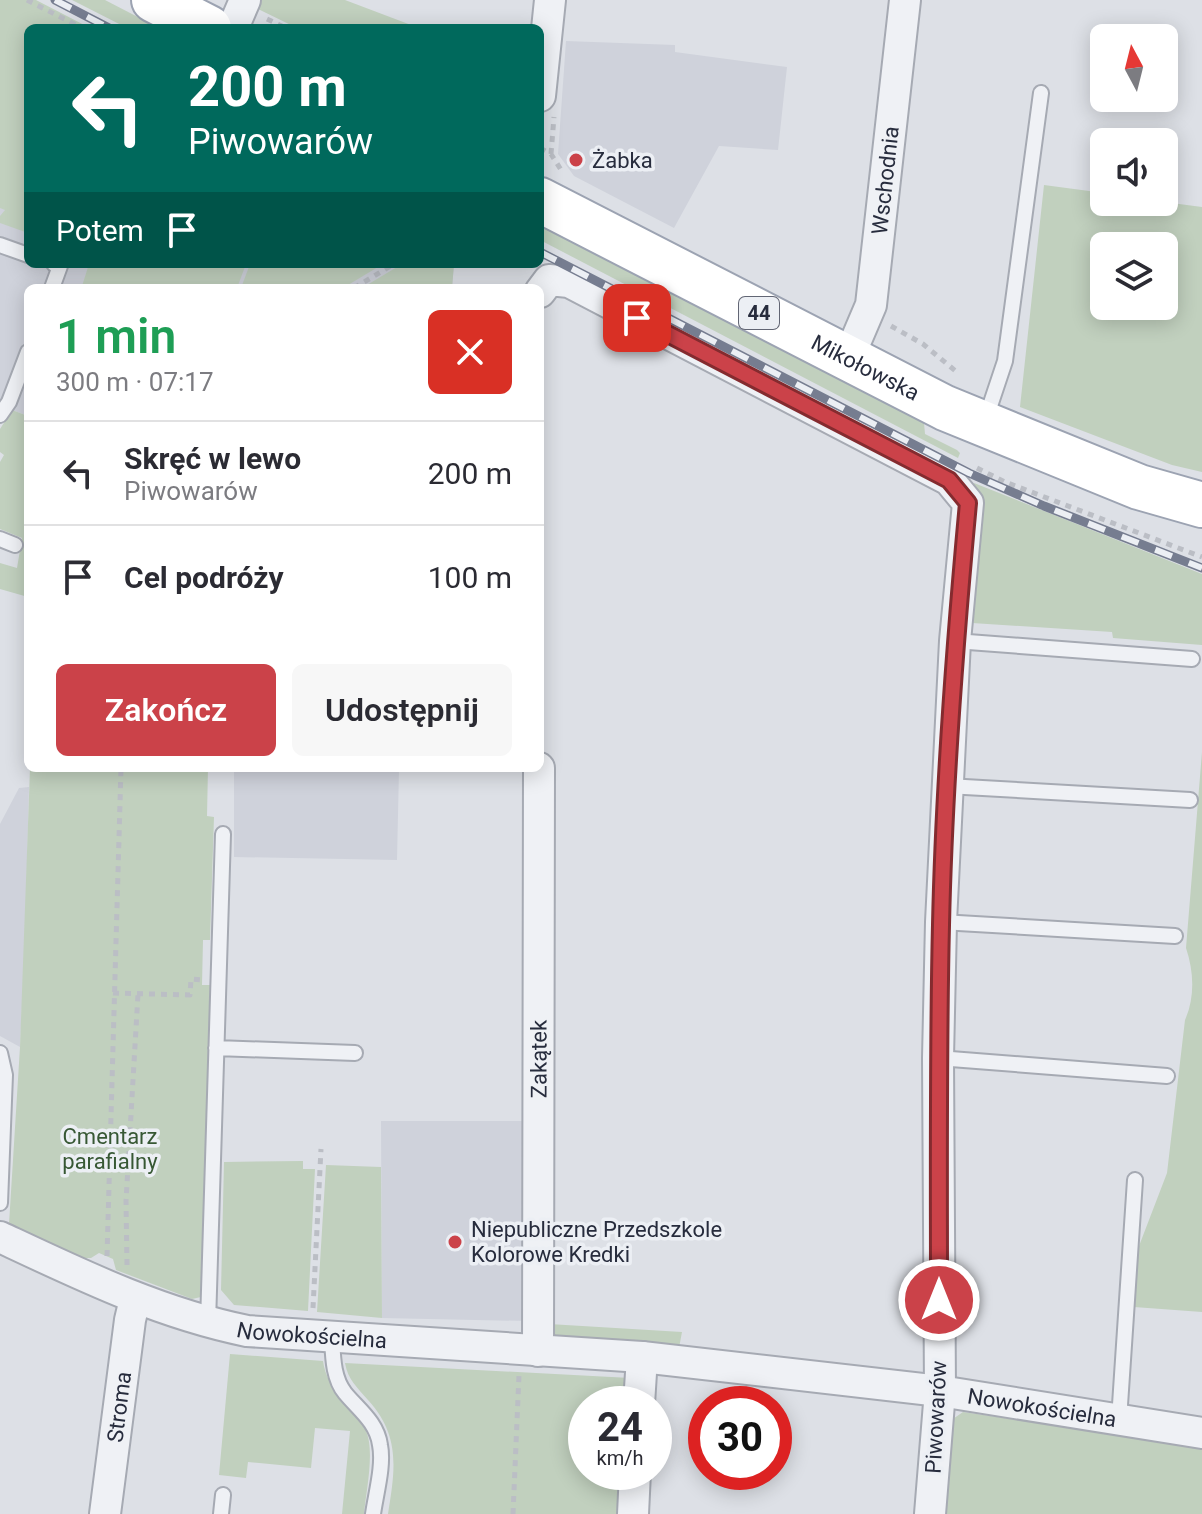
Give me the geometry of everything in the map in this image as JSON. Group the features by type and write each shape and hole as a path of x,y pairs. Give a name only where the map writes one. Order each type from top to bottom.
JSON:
{"main road":[{"path":"154,0 201,24"},
{"name":"Mikołowska","path":"544,202 848,359 978,446 1139,487 1196,512"}],"street":[{"path":"235,24 245,0"},
{"path":"544,58 550,0"},
{"name":"Wschodnia","path":"848,359 871,305 905,0"},
{"name":"Piwowarów","path":"544,286 569,282 949,480 968,503 946,786 938,1058 940,1391 930,1514"},
{"name":"Zakątek","path":"530,1350 539,772"},
{"name":"Nowokościelna","path":"0,1237 135,1299 208,1323 247,1331 642,1357 940,1391 1202,1433"},
{"name":"Stroma","path":"105,1514 135,1299"},
{"path":"640,1386 642,1357"},
{"path":"633,1514 634,1490"}],"lane":[{"path":"978,446 1005,361 1041,93"},
{"path":"0,245 24,254"},
{"path":"0,415 9,402 24,363"},
{"path":"0,539 15,545"},
{"path":"955,641 1192,659"},
{"path":"946,786 1190,800"},
{"path":"208,1323 223,834"},
{"path":"941,922 1175,936"},
{"path":"216,1048 355,1053"},
{"path":"0,1053 5,1075 0,1203"},
{"path":"938,1058 1167,1076"},
{"path":"1119,1421 1135,1180"},
{"path":"322,1338 336,1378 376,1431 381,1447 373,1514"},
{"path":"221,1514 223,1495"}],"path":[{"path":"27,0 74,24"},
{"path":"361,284 387,268"},
{"path":"978,446 1005,482 1202,557"},
{"path":"95,1282 107,1257 121,772"},
{"path":"113,993 190,995 191,979 202,980"},
{"path":"127,1265 126,1201 138,994"},
{"path":"321,1149 322,1338"},
{"path":"513,1514 518,1386 530,1350"}],"shaded area":[{"path":"0,7 24,25 24,268 454,268 452,284 24,284 24,414 12,410 0,414"},
{"path":"566,41 675,45 675,52 787,67 778,150 719,146 674,228 574,176 558,154"},
{"path":"234,772 399,772 397,860 234,857"},
{"path":"29,787 20,1047 0,1036 0,824 19,788"},
{"name":"Niepubliczne Przedszkole Kolorowe Kredki","path":"381,1121 529,1121 528,1321 382,1318"}],"green space":[{"path":"0,0 36,0 82,24 24,24 24,232 0,223 0,216 5,210 0,208"},
{"path":"72,0 105,0 151,24 119,24"},
{"path":"258,0 345,0 408,24 289,24 258,9"},
{"path":"1044,185 1090,191 1090,216 1178,216 1178,204 1202,207 1202,472 1172,465 1020,407"},
{"path":"544,228 924,423 925,434 957,450 960,453 958,458 544,242"},
{"path":"88,268 244,268 238,284 83,284"},
{"path":"248,268 376,268 350,284 242,284"},
{"path":"395,268 454,268 452,284 369,284"},
{"path":"12,410 24,414 24,596 0,589 0,563 17,568 22,538 0,529 0,462 4,455 0,452 0,429"},
{"path":"974,483 1202,574 1202,645 1113,638 1112,632 972,623"},
{"path":"1202,752 1202,1312 1134,1307 1139,1246 1167,1173 1185,1020 1192,993 1191,966 1186,948"},
{"name":"Cmentarz parafialny","path":"30,772 208,772 207,816 214,817 210,940 203,940 202,985 210,985 204,1290 201,1297 192,1299 116,1270 113,1259 99,1253 83,1258 9,1224 20,1047"},
{"path":"303,1161 303,1169 315,1169 308,1311 234,1305 221,1290 224,1162"},
{"path":"326,1165 381,1167 382,1318 317,1312"},
{"path":"549,1324 682,1332 679,1348 558,1342"},
{"path":"230,1354 323,1361 335,1390 361,1422 369,1439 364,1514 342,1514 350,1431 315,1428 311,1468 248,1462 246,1478 219,1475"},
{"path":"345,1363 630,1378 630,1386 568,1386 568,1490 625,1490 623,1514 388,1514 393,1468 391,1440 379,1413 348,1374"},
{"path":"963,1412 1202,1447 1202,1514 943,1514 950,1421"}],"railway":[{"path":"55,0 101,24"},
{"path":"544,254 969,473 1202,568"}],"place":[{"name":"Żabka","path":"576,160"},
{"name":"Niepubliczne Przedszkole Kolorowe Kredki","path":"455,1242"}],"route":[{"path":"637,318 949,480 968,503 955,641 941,922 939,1300"}]}
